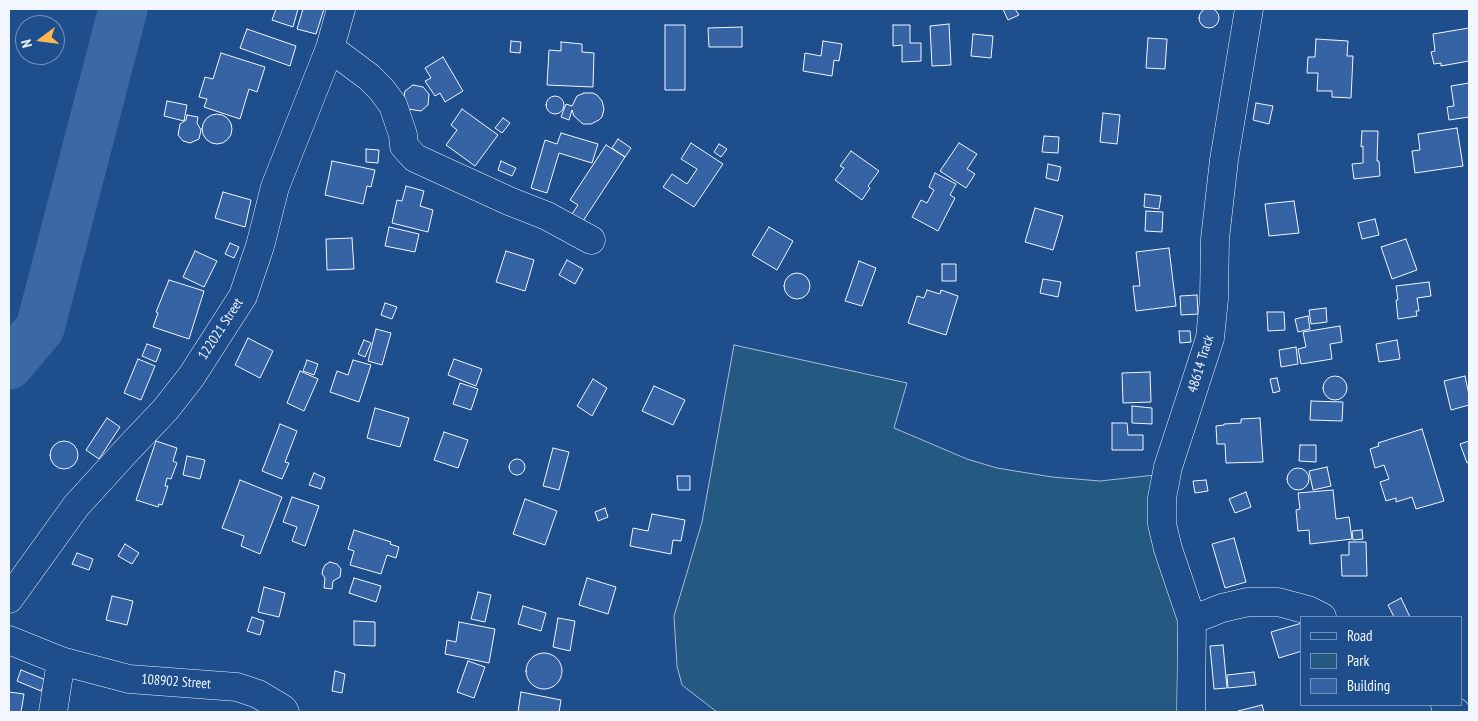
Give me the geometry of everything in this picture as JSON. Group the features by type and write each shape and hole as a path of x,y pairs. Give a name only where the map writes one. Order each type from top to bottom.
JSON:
{"street":[{"name":"122021 Street","path":"9,599 76,506 165,410 190,377 243,296 260,246 275,186 330,48 341,9"},
{"name":"48614 Track","path":"1191,712 1190,648 1192,620 1168,549 1162,524 1162,498 1168,467 1210,338 1214,299 1215,240 1224,160 1249,9"},
{"path":"330,48 369,77 381,89 393,105 403,135 404,146 415,158 509,202 547,216 591,240"},
{"path":"1192,620 1222,608 1248,602 1278,602 1308,610 1320,616"},
{"name":"108902 Street","path":"9,640 61,661 129,678 237,687 258,694 285,712"},
{"path":"53,712 61,661"}],"green space":[{"path":"734,345 907,383 894,428 967,459 997,468 1052,477 1100,481 1155,475 1180,622 1180,712 717,712 682,685 677,666 674,616 702,522"}],"building":[{"path":"1209,8 1216,11 1219,18 1216,25 1209,28 1202,25 1199,18 1202,11"},
{"path":"276,9 298,9 293,27 272,20"},
{"path":"303,9 324,9 316,34 297,29"},
{"path":"1003,9 1015,9 1019,15 1008,20"},
{"path":"949,24 951,65 932,66 930,26"},
{"path":"665,25 685,25 685,90 665,90"},
{"path":"893,25 910,25 910,43 921,43 921,61 902,62 902,45 893,46"},
{"path":"742,27 742,47 709,47 708,28"},
{"path":"1469,28 1469,61 1441,66 1441,63 1434,64 1431,52 1435,51 1433,34"},
{"path":"247,29 296,46 290,66 240,48"},
{"path":"973,34 993,36 991,58 971,56"},
{"path":"1148,38 1167,39 1165,69 1146,68"},
{"path":"1316,39 1348,41 1347,56 1353,56 1351,98 1332,97 1332,91 1317,91 1318,73 1307,73 1308,57 1315,57"},
{"path":"511,41 521,42 520,53 510,52"},
{"path":"823,41 842,44 839,61 834,60 832,76 803,71 805,53 821,56"},
{"path":"561,42 582,44 582,52 594,53 593,87 547,85 549,50 561,51"},
{"path":"221,53 265,67 257,92 249,89 240,119 204,107 207,99 199,97 205,77 213,79"},
{"path":"443,57 463,91 445,102 440,93 435,96 425,81 431,78 425,68"},
{"path":"1469,83 1469,117 1449,120 1447,107 1454,106 1451,86"},
{"path":"413,85 423,87 429,94 428,105 421,111 408,109 403,102 405,91"},
{"path":"584,93 593,93 602,101 604,109 602,117 591,124 583,124 574,116 572,110 569,120 561,117 566,104 572,106 577,96"},
{"path":"555,96 561,99 564,105 561,111 555,114 549,111 546,105 549,99"},
{"path":"167,101 187,105 184,121 164,116"},
{"path":"1256,103 1273,106 1269,124 1253,120"},
{"path":"462,109 498,135 475,166 446,145 457,130 451,125"},
{"path":"1103,113 1120,115 1117,144 1100,142"},
{"path":"217,114 223,115 231,123 231,135 223,143 217,144 211,143 203,135 202,129 203,123 211,115"},
{"path":"187,115 198,117 197,123 201,130 199,139 190,143 183,141 178,135 180,124 186,120"},
{"path":"503,118 510,123 502,133 495,128"},
{"path":"1457,128 1463,166 1415,173 1412,151 1420,150 1418,134"},
{"path":"1362,131 1378,131 1377,161 1379,161 1380,176 1354,179 1352,164 1363,163"},
{"path":"561,133 598,144 592,163 559,153 547,193 531,188 545,140 557,144"},
{"path":"1044,136 1059,137 1058,153 1042,152"},
{"path":"618,139 631,148 625,157 612,148"},
{"path":"691,143 723,164 694,207 663,187 672,174 687,184 697,169 681,159"},
{"path":"959,143 977,154 967,169 975,174 966,188 940,171"},
{"path":"719,144 727,149 721,157 714,152"},
{"path":"606,145 625,157 583,221 572,214 578,205 570,200"},
{"path":"366,149 379,150 378,163 366,162"},
{"path":"851,151 879,171 868,186 870,188 862,200 835,180 844,168 840,166"},
{"path":"332,161 375,170 371,187 367,186 363,204 325,195"},
{"path":"501,161 516,168 512,176 498,170"},
{"path":"1048,164 1061,167 1058,181 1046,178"},
{"path":"935,173 956,184 950,195 955,198 938,231 912,217 921,200 927,203 934,190 929,187"},
{"path":"406,186 424,191 420,206 433,210 428,232 392,223 397,200 402,201"},
{"path":"223,192 251,200 245,227 215,218"},
{"path":"1145,194 1161,196 1159,209 1144,207"},
{"path":"1294,201 1299,233 1269,236 1265,204"},
{"path":"1035,208 1063,216 1053,250 1025,242"},
{"path":"1146,211 1163,212 1162,232 1145,231"},
{"path":"1375,219 1379,235 1362,239 1358,223"},
{"path":"389,227 419,234 415,252 385,246"},
{"path":"769,227 793,241 777,270 752,255"},
{"path":"352,238 354,269 327,270 326,239"},
{"path":"1406,239 1417,270 1392,279 1381,247"},
{"path":"230,243 239,247 234,258 225,254"},
{"path":"1169,248 1176,306 1136,311 1133,286 1140,286 1136,252"},
{"path":"195,251 217,261 204,287 183,277"},
{"path":"506,251 534,260 525,291 496,282"},
{"path":"567,260 583,269 575,284 559,275"},
{"path":"859,261 876,268 862,306 845,301"},
{"path":"942,264 956,264 956,281 942,281"},
{"path":"797,273 806,277 810,286 806,295 797,299 788,295 784,286 788,277"},
{"path":"1043,279 1061,282 1058,297 1040,293"},
{"path":"169,280 204,291 189,339 153,327 158,313 156,312"},
{"path":"1429,282 1431,296 1417,298 1419,311 1416,311 1417,316 1398,319 1396,286"},
{"path":"927,290 940,294 941,290 958,296 946,335 908,323 917,296 924,298"},
{"path":"1197,295 1198,314 1181,315 1180,296"},
{"path":"385,303 397,307 392,319 381,315"},
{"path":"1326,308 1327,322 1311,324 1309,310"},
{"path":"1267,312 1284,312 1285,330 1268,331"},
{"path":"1308,316 1310,329 1298,332 1295,319"},
{"path":"1340,326 1342,342 1330,344 1332,359 1301,364 1298,349 1306,347 1303,332"},
{"path":"376,329 391,333 382,365 368,361"},
{"path":"1179,331 1190,331 1191,342 1180,343"},
{"path":"248,338 273,351 260,378 235,365"},
{"path":"364,340 371,343 365,357 358,354"},
{"path":"1397,340 1400,359 1379,362 1376,344"},
{"path":"147,344 161,349 156,362 142,356"},
{"path":"1296,347 1298,364 1281,367 1279,350"},
{"path":"138,359 155,366 141,400 124,393"},
{"path":"454,359 482,369 476,386 448,375"},
{"path":"307,360 318,364 314,375 303,371"},
{"path":"353,360 371,365 359,402 330,392 337,371 348,375"},
{"path":"300,371 318,379 304,411 287,403"},
{"path":"1150,372 1151,402 1123,403 1122,373"},
{"path":"1335,376 1340,377 1346,383 1346,393 1340,399 1335,400 1330,399 1324,393 1323,388 1324,383 1330,377"},
{"path":"1465,376 1469,405 1451,410 1444,381"},
{"path":"1277,378 1280,391 1273,393 1270,379"},
{"path":"593,379 607,388 592,416 577,406"},
{"path":"460,383 478,389 471,410 453,404"},
{"path":"654,386 685,400 673,425 642,411"},
{"path":"1311,401 1343,402 1342,421 1310,420"},
{"path":"1132,406 1152,408 1152,424 1132,423"},
{"path":"375,408 409,418 400,447 367,438"},
{"path":"107,418 120,427 99,459 86,450"},
{"path":"1260,418 1263,462 1226,463 1225,444 1217,444 1216,426 1241,423 1241,419"},
{"path":"1112,423 1127,423 1128,435 1143,435 1143,450 1112,450"},
{"path":"280,424 297,431 285,462 289,463 282,479 262,471"},
{"path":"1422,429 1444,501 1416,509 1412,497 1396,502 1396,498 1386,501 1380,482 1389,479 1384,465 1375,468 1370,449 1379,446 1378,443"},
{"path":"444,432 468,440 458,468 434,460"},
{"path":"64,441 74,445 78,455 74,465 64,469 54,465 50,455 54,445"},
{"path":"156,441 177,448 173,461 177,463 171,479 167,478 165,486 168,486 162,505 159,504 158,507 136,500"},
{"path":"1469,441 1469,462 1467,463 1460,444"},
{"path":"1300,445 1316,445 1316,462 1299,461"},
{"path":"553,448 569,452 559,490 543,486"},
{"path":"187,456 205,460 200,479 183,475"},
{"path":"517,459 525,467 517,475 509,467"},
{"path":"1327,467 1331,486 1313,490 1309,471"},
{"path":"1294,468 1302,468 1309,475 1309,483 1302,490 1294,490 1287,483 1287,475"},
{"path":"314,473 325,478 321,489 309,485"},
{"path":"677,476 690,476 690,490 678,490"},
{"path":"240,480 282,497 260,554 241,546 244,536 222,528"},
{"path":"1206,480 1208,491 1195,493 1193,481"},
{"path":"1333,490 1336,519 1349,517 1352,539 1310,544 1309,530 1298,531 1296,510 1300,509 1298,493"},
{"path":"1246,492 1251,507 1235,513 1229,499"},
{"path":"292,497 319,506 305,546 292,541 297,527 283,522"},
{"path":"525,499 557,511 545,545 513,534"},
{"path":"605,508 608,517 598,521 595,512"},
{"path":"652,514 685,520 681,541 673,540 671,554 630,546 633,528 648,531"},
{"path":"354,530 391,542 390,544 399,547 396,558 387,555 381,574 350,565 354,551 348,549"},
{"path":"1362,530 1363,539 1353,540 1352,531"},
{"path":"1234,538 1246,582 1225,588 1212,544"},
{"path":"1349,542 1366,542 1367,576 1342,576 1341,555 1349,555"},
{"path":"125,544 139,553 132,564 118,556"},
{"path":"77,553 93,559 89,570 72,564"},
{"path":"330,562 337,564 341,569 340,577 333,581 332,589 324,588 325,578 322,574 325,565"},
{"path":"354,578 381,586 376,602 349,593"},
{"path":"587,578 616,587 608,614 579,605"},
{"path":"264,587 285,593 279,617 258,612"},
{"path":"478,592 491,595 485,622 471,619"},
{"path":"112,596 133,601 127,625 106,620"},
{"path":"1401,598 1410,616 1394,616 1388,605"},
{"path":"523,606 546,613 541,631 518,624"},
{"path":"252,617 264,621 260,635 247,631"},
{"path":"558,618 575,621 570,651 553,647"},
{"path":"354,621 375,622 375,646 354,645"},
{"path":"459,622 495,629 489,663 445,654 447,640 456,642"},
{"path":"1300,624 1300,652 1279,658 1271,632"},
{"path":"1223,645 1227,688 1214,689 1210,646"},
{"path":"544,653 551,654 557,658 561,664 561,678 557,684 551,688 544,689 537,688 531,684 527,678 526,671 527,664 531,658 537,654"},
{"path":"468,661 485,667 474,698 457,692"},
{"path":"21,670 46,680 41,691 17,681"},
{"path":"335,671 345,674 342,693 332,691"},
{"path":"1254,672 1256,685 1228,688 1227,675"},
{"path":"9,692 24,694 21,712 9,712"},
{"path":"521,692 561,700 559,712 518,712"},
{"path":"1262,705 1264,712 1238,711"}],"waterway":[{"path":"9,365 40,328 123,9"}]}
